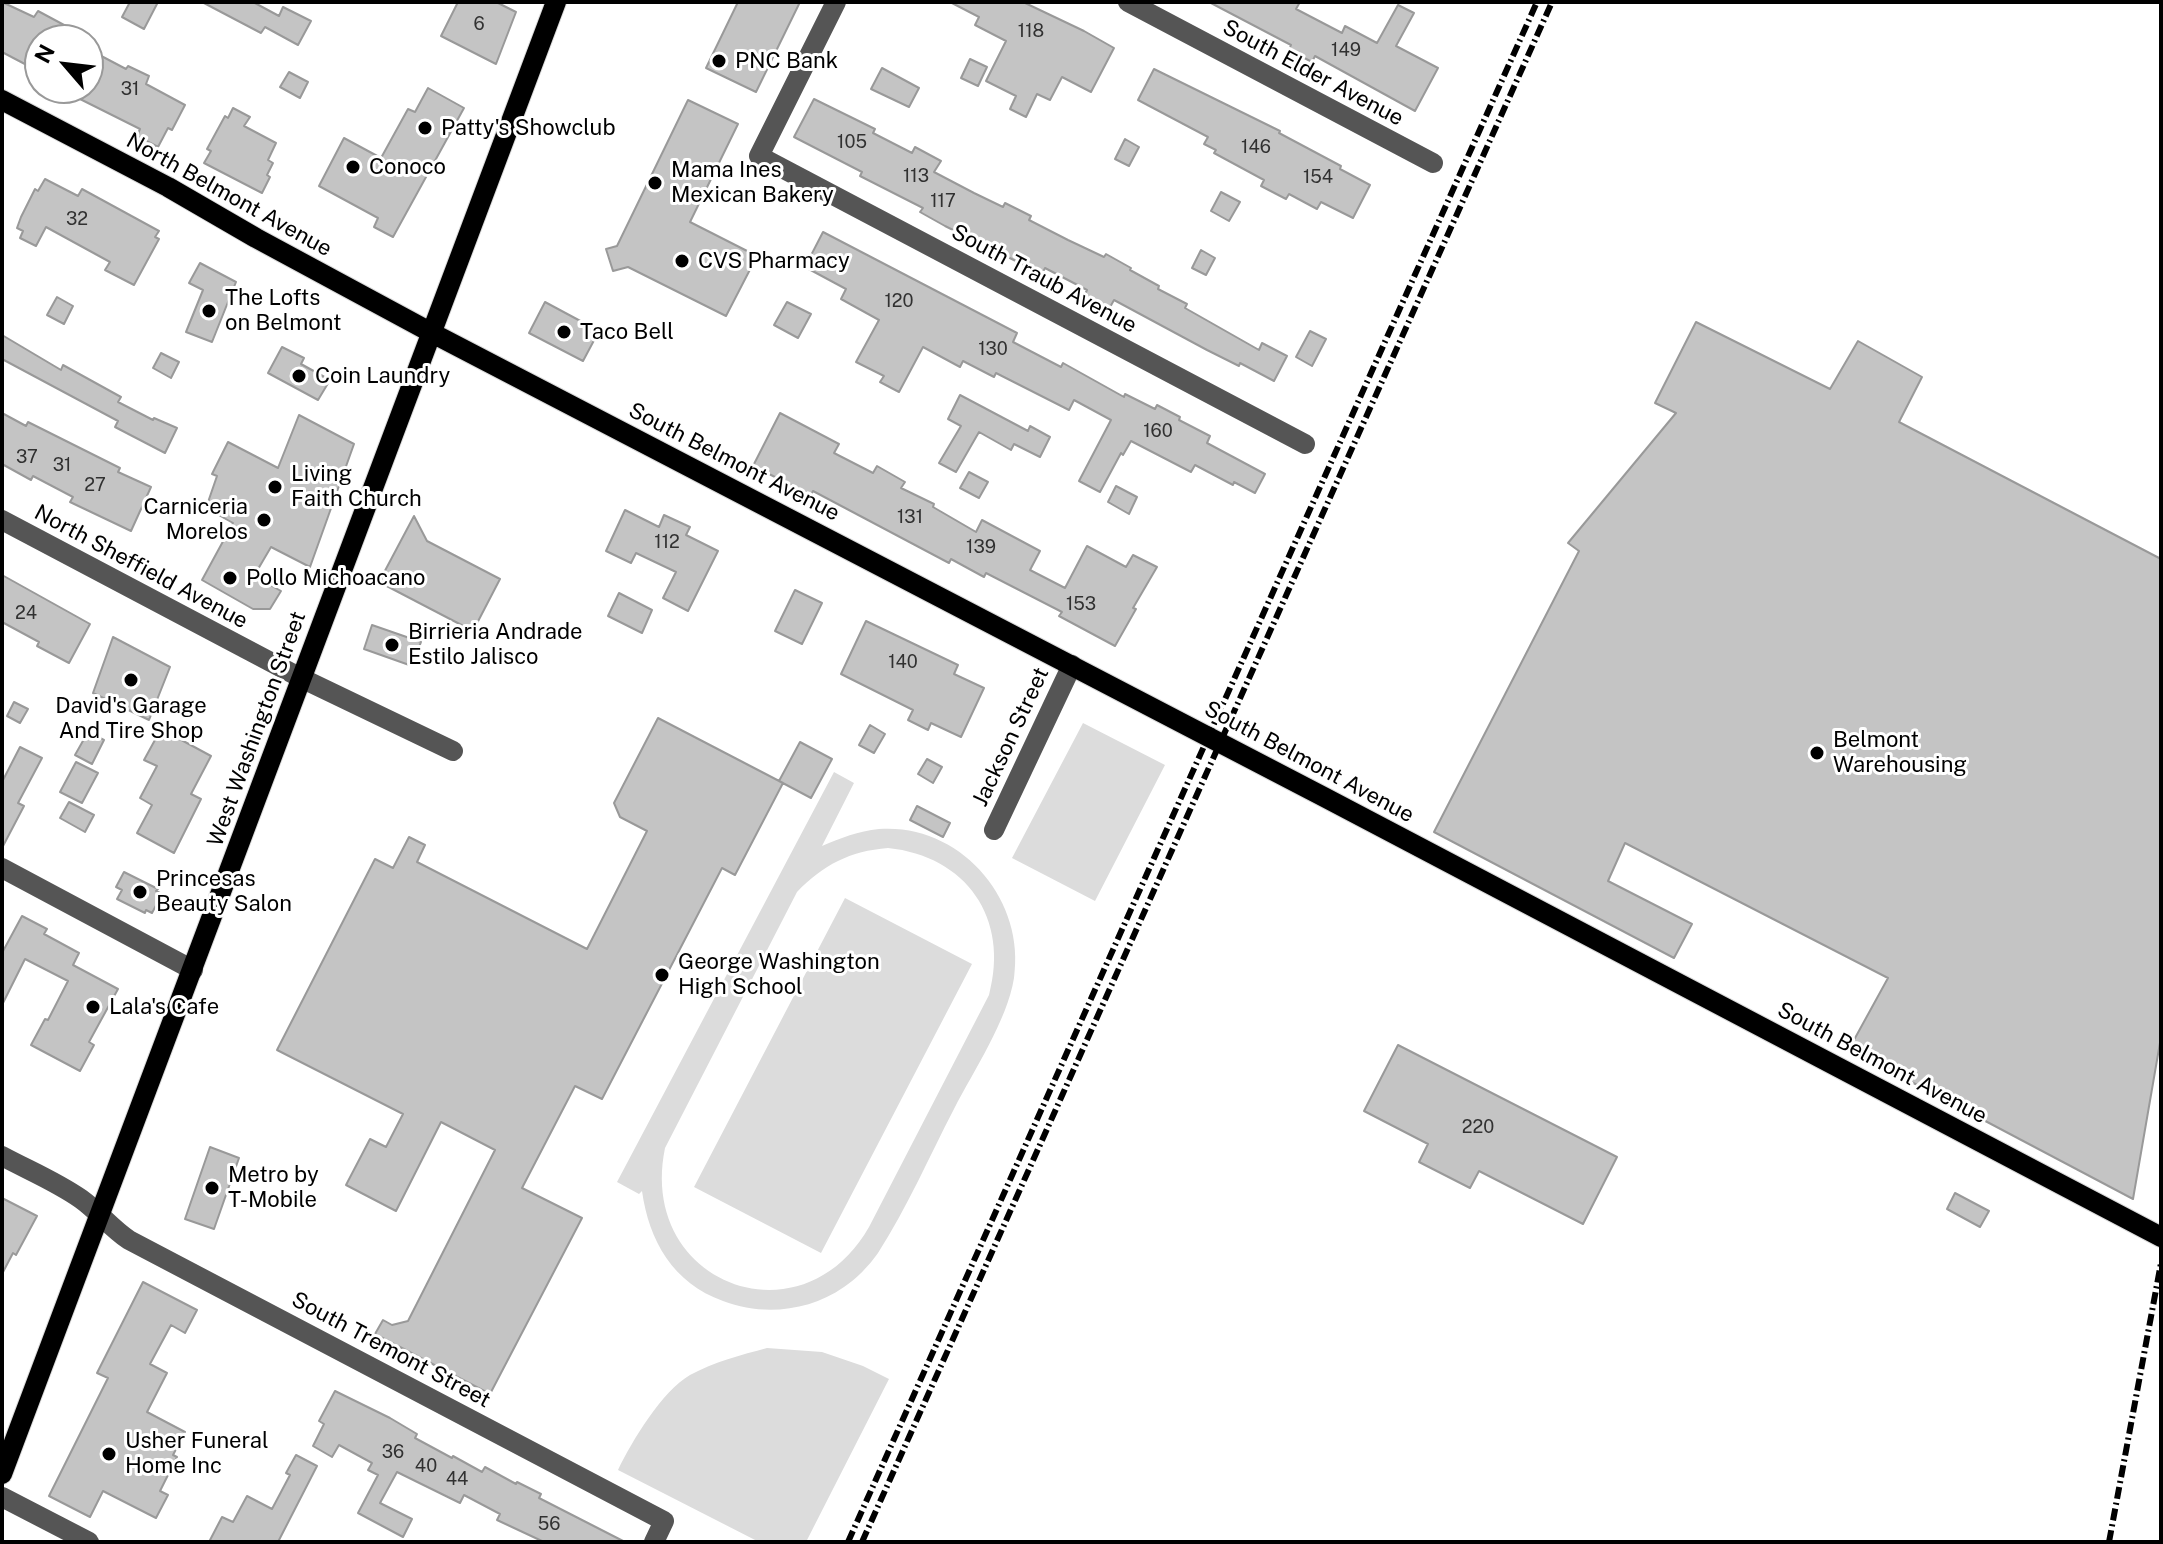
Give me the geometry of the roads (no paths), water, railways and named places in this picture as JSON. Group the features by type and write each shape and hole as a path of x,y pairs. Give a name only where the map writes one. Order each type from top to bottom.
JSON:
{"main road":[{"name":"West Washington Street","path":"2,1474 8,1439 101,1216 556,2"},
{"name":"North Belmont Avenue","path":"2,100 168,187 244,232 432,333"},
{"name":"South Belmont Avenue","path":"432,333 2161,1237"}],"street":[{"name":"South Traub Avenue","path":"836,2 759,156 1305,444"},
{"name":"South Elder Avenue","path":"1128,2 1433,163"},
{"name":"North Sheffield Avenue","path":"2,520 301,678 453,751"},
{"name":"Jackson Street","path":"994,830 1072,665"},
{"path":"2,868 193,970"},
{"name":"South Tremont Street","path":"2,1156 73,1194 101,1216 111,1229 129,1240 664,1521 654,1542"},
{"path":"2,1497 89,1542"}],"railway":[{"path":"848,1542 1537,2"},
{"path":"862,1542 1552,2"},
{"path":"2109,1542 2161,1263"}],"place":[{"name":"PNC Bank","path":"719,61"},
{"name":"Patty's Showclub","path":"425,128"},
{"name":"Conoco","path":"353,167"},
{"name":"Mama Ines Mexican Bakery","path":"655,183"},
{"name":"CVS Pharmacy","path":"682,261"},
{"name":"The Lofts on Belmont","path":"209,311"},
{"name":"Taco Bell","path":"564,332"},
{"name":"Coin Laundry","path":"299,376"},
{"name":"Living Faith Church","path":"275,487"},
{"name":"Carniceria Morelos","path":"264,520"},
{"name":"Pollo Michoacano","path":"230,578"},
{"name":"Birrieria Andrade Estilo Jalisco","path":"392,645"},
{"name":"David's Garage And Tire Shop","path":"131,680"},
{"name":"Belmont Warehousing","path":"1817,753"},
{"name":"Princesas Beauty Salon","path":"140,892"},
{"name":"George Washington High School","path":"662,975"},
{"name":"Lala's Cafe","path":"93,1007"},
{"name":"Metro by T-Mobile","path":"212,1188"},
{"name":"Usher Funeral Home Inc","path":"109,1454"}]}
